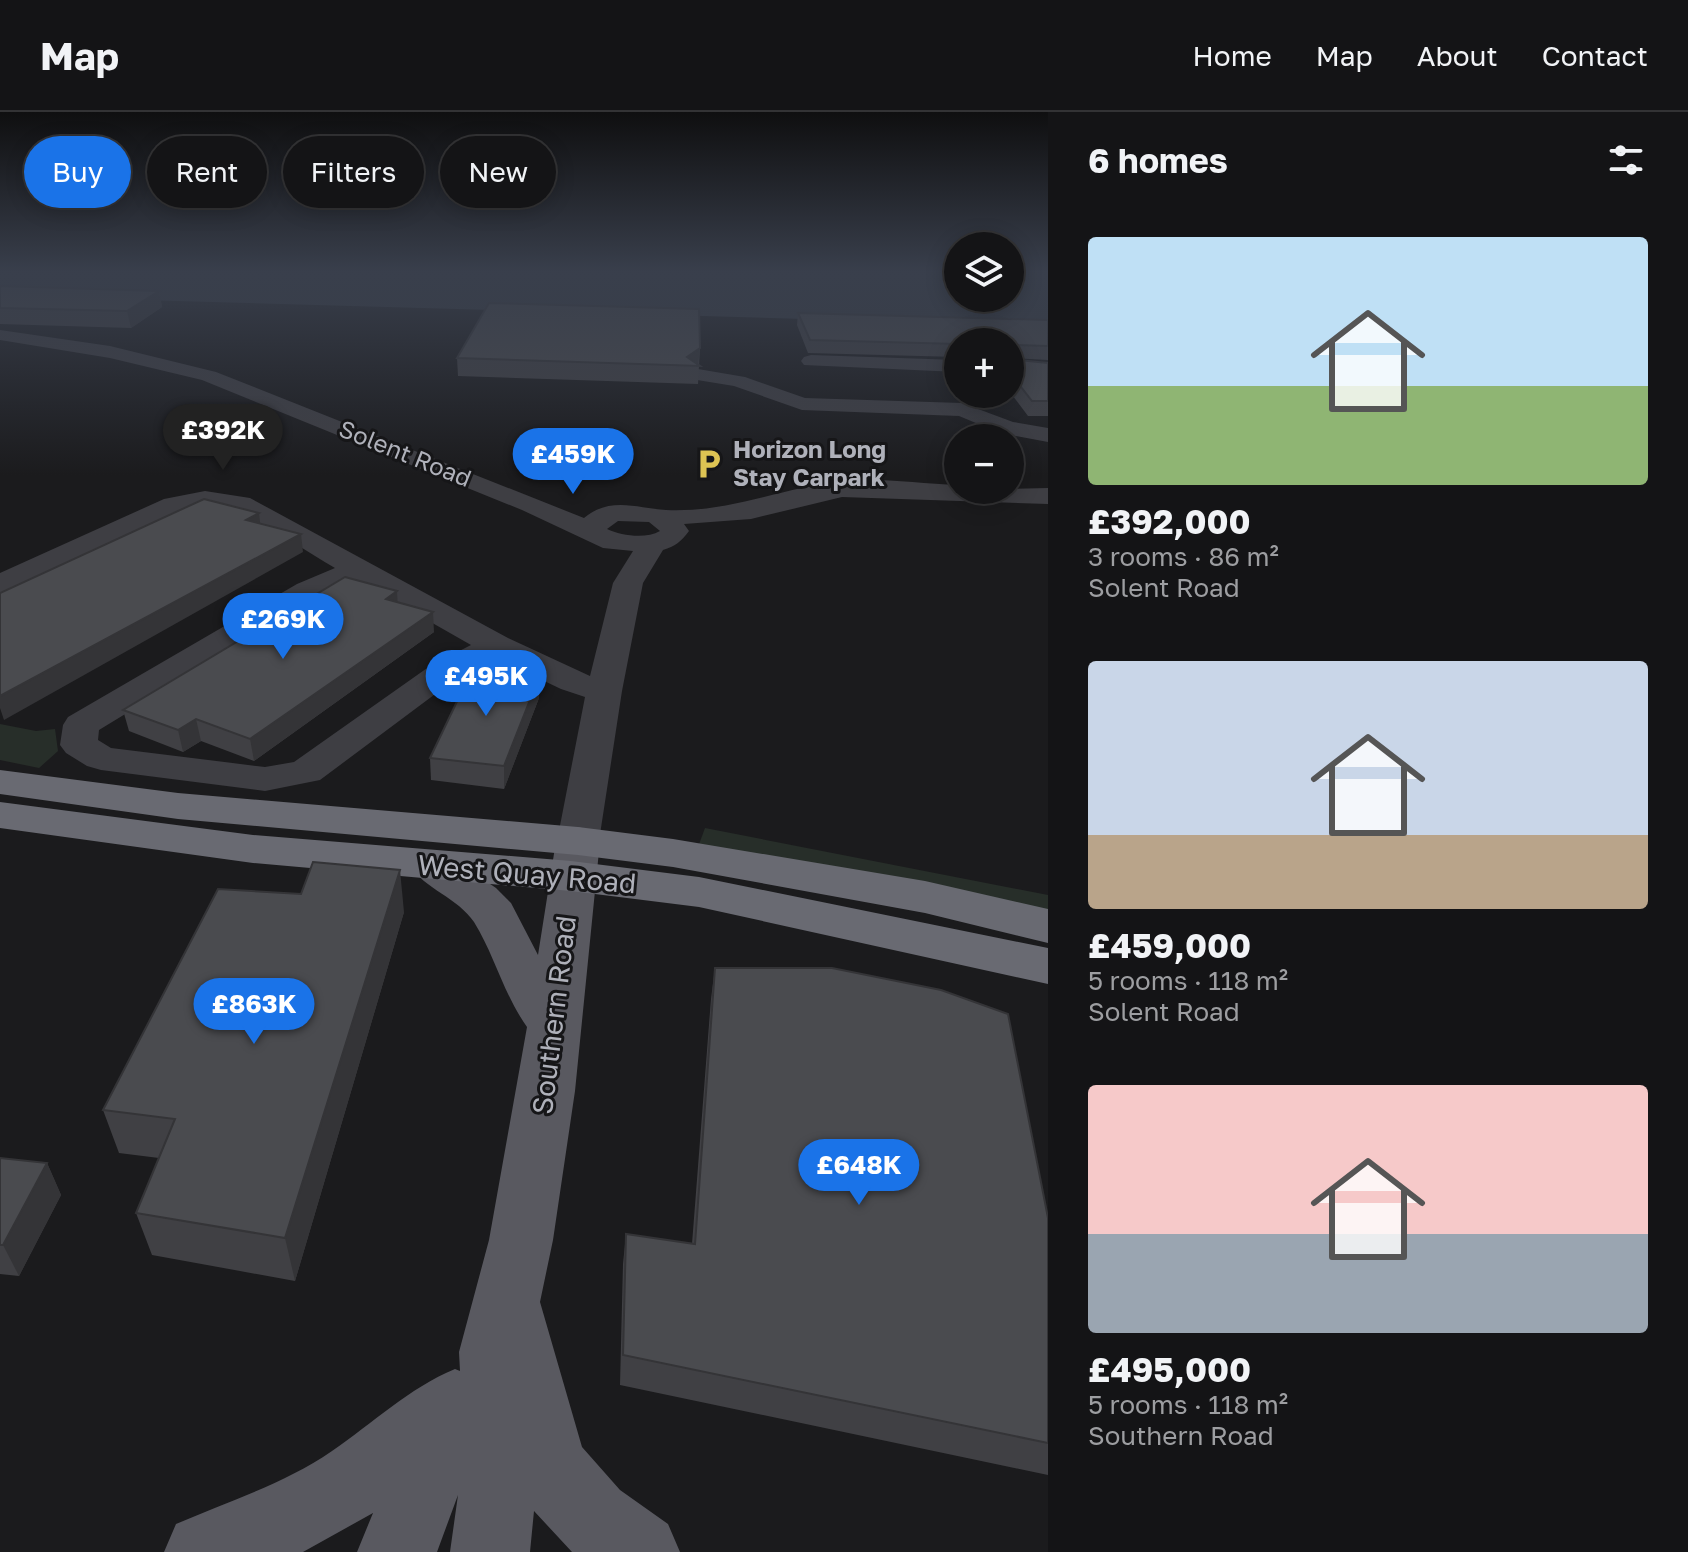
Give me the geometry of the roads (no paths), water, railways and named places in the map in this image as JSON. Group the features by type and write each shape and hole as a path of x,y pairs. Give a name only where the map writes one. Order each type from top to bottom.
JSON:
{"highway":[{"name":"West Quay Road","path":"0,782 575,858 799,873 925,897 1048,926"},
{"name":"West Quay Road","path":"0,815 253,849 432,865 575,858 699,892 1048,966"}],"main road":[{"name":"Southern Road","path":"397,1552 485,1350 521,1240 546,1091 575,858"},
{"path":"432,865 479,899 494,914 530,992 553,1022"},
{"name":"Southern Road","path":"485,1350 503,1443 490,1552"},
{"path":"204,1552 293,1517 410,1442 485,1350 553,1471 574,1500 609,1532 640,1552"}],"street":[{"name":"Solent Road","path":"34,340 110,352 209,376 531,504 607,529"},
{"path":"811,361 944,366"},
{"path":"698,375 751,380 802,404 962,410 1008,428 1048,435"},
{"path":"0,584 173,505 198,489 241,504 496,645 573,682 604,691"},
{"path":"628,583 622,557 607,529 640,513 663,533 702,530 751,511 826,491 853,489 1048,496"},
{"name":"Southern Road","path":"575,858 604,691 628,583 663,533"},
{"path":"356,570 308,590 81,725 79,745 101,758 265,779 306,772 442,673 496,645"}],"place":[{"name":"Horizon Long Stay Carpark","path":"709,464"}]}
